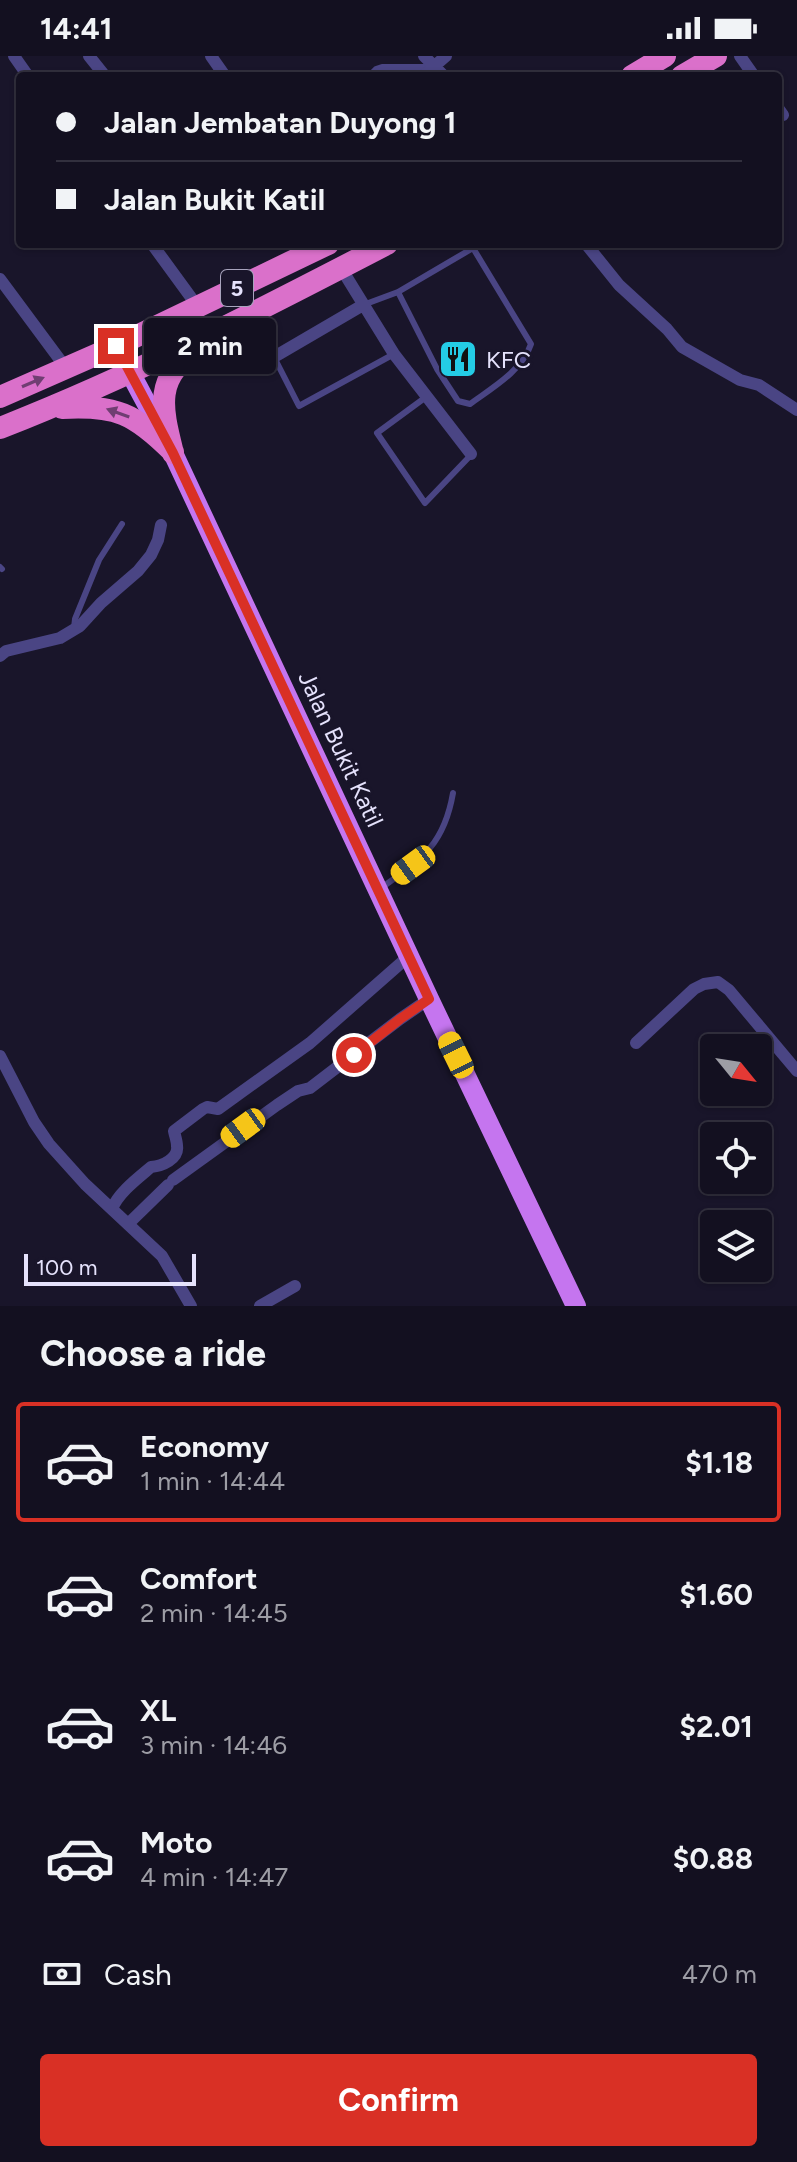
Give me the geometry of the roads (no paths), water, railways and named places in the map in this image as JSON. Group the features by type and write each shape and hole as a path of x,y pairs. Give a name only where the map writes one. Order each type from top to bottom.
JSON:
{"highway":[{"path":"639,72 665,56"},
{"path":"689,72 716,56"},
{"name":"5","path":"0,428 129,373 379,248"},
{"name":"5","path":"0,397 198,307 301,250"},
{"path":"173,453 163,407 164,389 170,375 191,353 256,312"},
{"path":"50,409 91,406 122,413 146,426 173,453"}],"main road":[{"name":"Jalan Bukit Katil","path":"116,346 173,453 576,1306"}],"street":[{"path":"89,56 102,72"},
{"path":"424,56 440,71 446,56"},
{"path":"155,248 198,307"},
{"path":"589,248 619,285 682,347 740,380 759,385 797,410"},
{"path":"341,268 394,354 471,454"},
{"path":"0,279 66,368"},
{"path":"274,357 363,305"},
{"path":"0,656 6,651 60,638 74,630 138,571 151,555 161,525"},
{"path":"112,1209 121,1195 151,1167 158,1167 176,1155 178,1149 174,1131 207,1107 218,1109 310,1043 409,956"},
{"path":"636,1043 694,989 718,982 729,990 797,1071"},
{"path":"128,1224 170,1182 277,1105 298,1091 310,1088 429,999"},
{"path":"0,1056 6,1081 49,1144 85,1184 162,1256 191,1306"},
{"path":"260,1306 295,1286"}],"lane":[{"path":"373,72 382,67 440,71"},
{"path":"363,305 398,292 469,248"},
{"path":"398,292 437,369 458,401 470,404 513,370 526,357 531,344 473,248"},
{"path":"246,348 267,338 256,312"},
{"path":"274,357 299,406 394,354"},
{"path":"426,397 377,433 425,503 471,454"},
{"path":"74,630 75,619 99,560 122,524"},
{"path":"378,891 413,865 438,840 445,826 453,793"}],"place":[{"name":"KFC","path":"458,359"}]}
